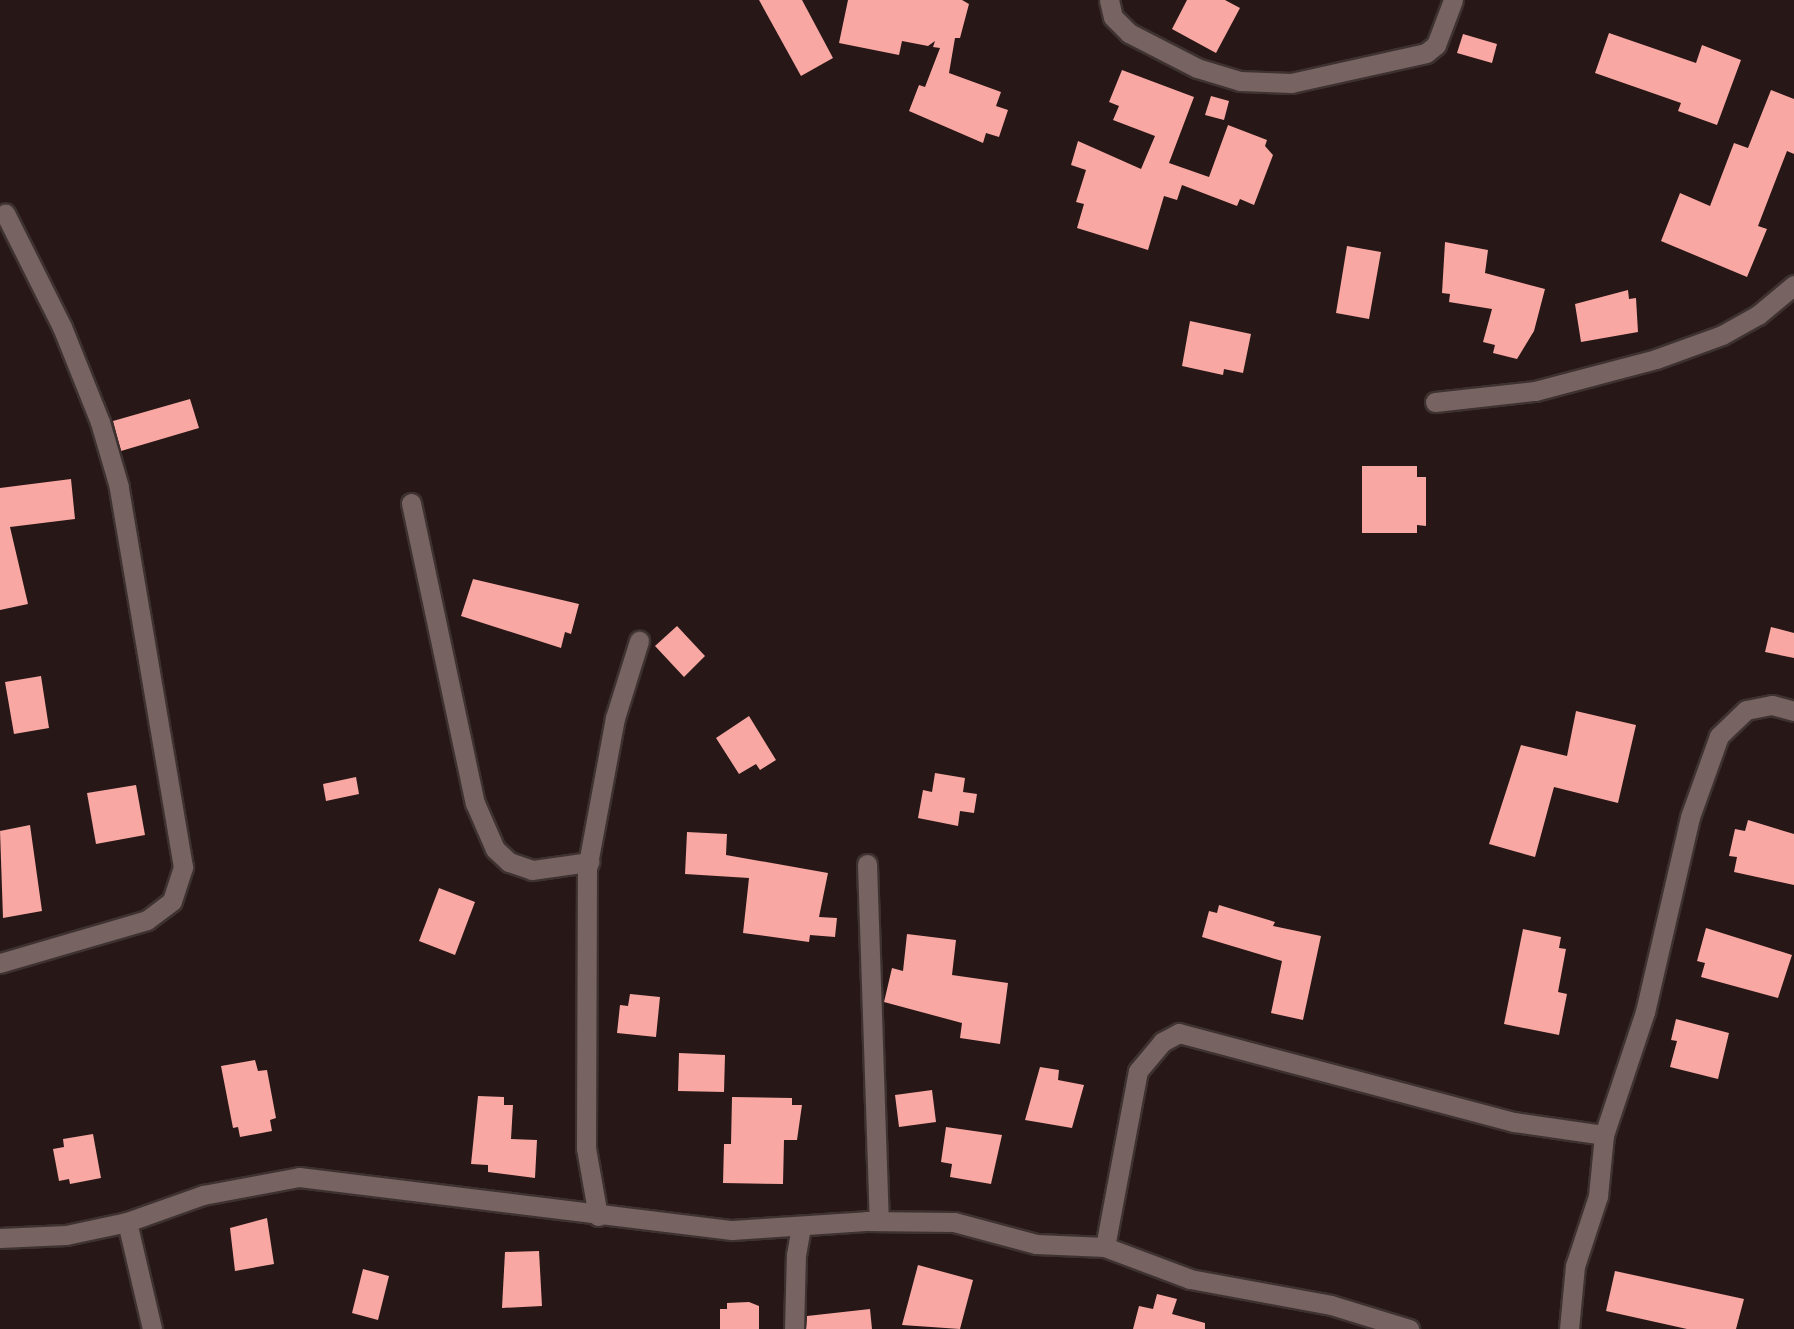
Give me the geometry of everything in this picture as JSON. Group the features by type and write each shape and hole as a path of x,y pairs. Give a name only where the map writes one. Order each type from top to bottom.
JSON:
{"street":[{"path":"1109,0 1113,17 1129,33 1198,68 1240,80 1291,83 1426,53 1436,45 1453,0"},
{"path":"0,963 147,920 172,901 183,867 119,486 100,422 62,327 5,213"},
{"path":"1436,402 1535,391 1656,359 1746,321 1794,285"},
{"path":"411,503 475,803 495,849 509,862 532,870 589,862"},
{"path":"598,1216 586,1148 589,862 615,718 639,641"},
{"path":"1569,1329 1575,1266 1598,1196 1604,1135 1645,1012 1690,817 1719,736 1746,710 1772,705 1794,711"},
{"path":"867,864 879,1221"},
{"path":"1105,1247 1138,1071 1162,1042 1179,1033 1514,1122 1604,1135"},
{"path":"0,1238 66,1235 127,1222 203,1195 299,1177 598,1216 732,1230 801,1228 879,1221 954,1222 1035,1244 1105,1247 1190,1279 1331,1305 1374,1324 1409,1329"},
{"path":"127,1222 152,1329"},
{"path":"794,1329 796,1255 801,1228"}],"building":[{"path":"759,0 802,0 833,58 801,76"},
{"path":"848,0 962,0 969,4 960,38 955,38 949,73 1001,92 996,106 1008,110 999,137 986,133 983,143 909,111 919,85 925,87 940,48 933,47 935,41 928,46 902,41 899,55 839,43"},
{"path":"1187,0 1225,0 1240,8 1216,53 1172,29"},
{"path":"1609,33 1696,63 1702,45 1741,60 1717,125 1678,111 1681,103 1595,73"},
{"path":"1463,34 1497,44 1492,63 1457,53"},
{"path":"1122,70 1194,97 1169,163 1209,177 1228,125 1267,140 1265,146 1273,155 1254,205 1240,199 1237,206 1182,185 1177,200 1164,196 1148,250 1077,228 1084,204 1076,202 1086,170 1071,165 1078,141 1141,169 1155,136 1113,120 1119,106 1109,102"},
{"path":"1771,90 1794,99 1794,154 1787,151 1758,226 1767,229 1747,277 1661,241 1680,193 1710,206 1734,143 1748,148"},
{"path":"1211,96 1229,101 1224,120 1205,115"},
{"path":"1445,242 1488,250 1485,273 1545,289 1534,331 1517,359 1493,353 1495,345 1483,342 1492,309 1449,302 1450,294 1442,293"},
{"path":"1347,246 1381,252 1369,319 1336,313"},
{"path":"1628,290 1629,299 1636,298 1638,332 1581,342 1575,304"},
{"path":"1190,321 1251,334 1243,373 1224,369 1223,375 1182,366"},
{"path":"190,399 199,428 121,451 113,421"},
{"path":"1362,466 1417,466 1417,477 1426,477 1426,526 1417,525 1417,533 1362,533"},
{"path":"71,479 75,519 10,527 28,604 0,610 0,488"},
{"path":"473,579 579,604 571,634 565,632 561,648 461,616"},
{"path":"677,626 705,656 684,677 655,646"},
{"path":"1771,627 1794,633 1794,658 1765,652"},
{"path":"41,676 49,728 14,734 5,682"},
{"path":"1576,711 1636,725 1618,803 1554,787 1535,857 1489,844 1521,745 1567,756"},
{"path":"749,716 776,760 760,770 756,764 739,774 716,738"},
{"path":"935,773 965,778 963,792 977,794 974,813 960,811 958,826 918,818 923,790 932,792"},
{"path":"356,777 359,794 326,801 323,784"},
{"path":"136,785 145,835 96,844 87,793"},
{"path":"1748,820 1794,834 1794,885 1734,872 1737,857 1729,856 1735,829 1745,831"},
{"path":"30,825 42,911 3,918 0,831"},
{"path":"687,832 727,834 726,855 828,873 819,917 837,918 835,937 810,935 809,942 743,933 749,878 685,874"},
{"path":"439,888 475,902 455,955 419,941"},
{"path":"1219,905 1275,922 1273,926 1321,936 1303,1020 1271,1013 1282,961 1202,937 1209,911 1217,913"},
{"path":"1706,928 1792,955 1778,998 1701,977 1705,963 1697,961"},
{"path":"1523,929 1561,937 1559,948 1566,949 1558,992 1567,994 1559,1035 1504,1024"},
{"path":"907,934 956,940 952,975 1008,983 1000,1044 960,1038 962,1023 884,1002 892,968 903,971"},
{"path":"630,994 660,997 656,1037 617,1033 620,1005 628,1006"},
{"path":"1676,1019 1729,1033 1718,1079 1670,1067 1677,1041 1671,1040"},
{"path":"679,1053 725,1055 724,1092 678,1091"},
{"path":"255,1060 258,1071 267,1070 276,1118 270,1120 272,1131 240,1137 238,1127 233,1128 221,1066"},
{"path":"1040,1067 1059,1070 1058,1080 1084,1085 1072,1128 1025,1120"},
{"path":"932,1090 936,1122 899,1127 895,1095"},
{"path":"478,1096 504,1097 504,1105 513,1105 511,1139 537,1140 535,1178 488,1172 488,1165 471,1164"},
{"path":"732,1097 792,1098 792,1105 802,1105 797,1140 784,1140 783,1184 723,1183 724,1144 731,1144"},
{"path":"946,1127 1002,1135 991,1184 950,1177 952,1164 941,1162"},
{"path":"93,1134 101,1178 70,1184 69,1179 59,1181 53,1149 64,1147 63,1139"},
{"path":"267,1218 274,1264 235,1271 230,1228"},
{"path":"539,1251 542,1306 502,1308 505,1252"},
{"path":"918,1265 973,1280 960,1329 902,1325"},
{"path":"363,1269 389,1276 378,1320 352,1313"},
{"path":"1615,1271 1744,1299 1736,1329 1687,1329 1606,1311"},
{"path":"1157,1294 1177,1299 1172,1314 1205,1323 1205,1329 1133,1329 1139,1306 1153,1309"},
{"path":"749,1302 759,1306 759,1329 720,1329 720,1309 727,1309 727,1303"},
{"path":"870,1309 872,1329 806,1329 807,1316"}]}
